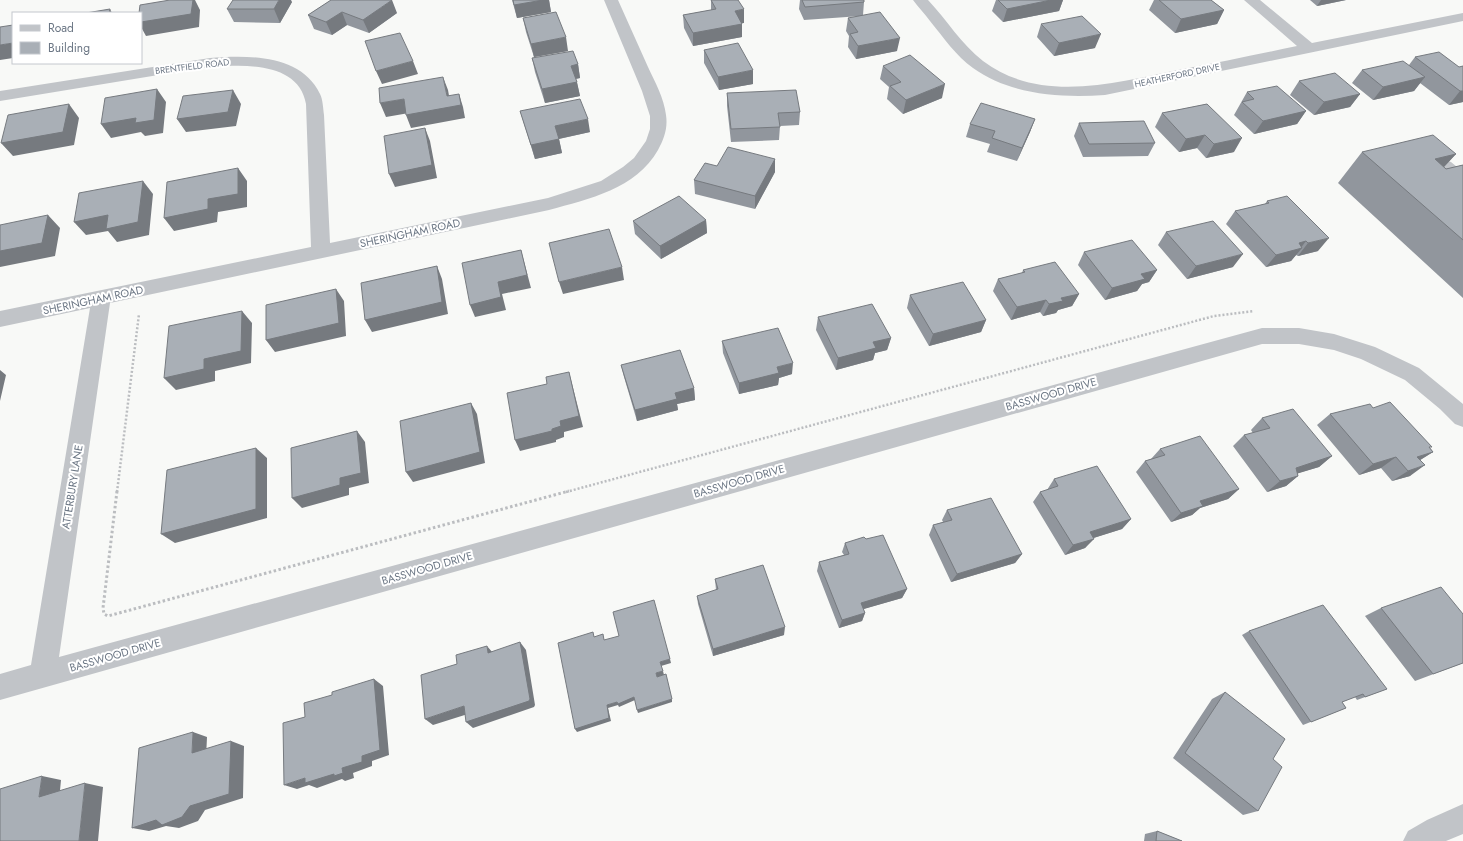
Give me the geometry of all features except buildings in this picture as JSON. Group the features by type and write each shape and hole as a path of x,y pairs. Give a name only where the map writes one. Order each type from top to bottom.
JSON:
{"street":[{"name":"SHERINGHAM ROAD","path":"0,319 549,204 596,190 618,179 640,162 649,151 655,140 658,116 653,96 611,0"},
{"name":"HEATHERFORD DRIVE","path":"920,0 963,51 986,69 1016,83 1070,92 1105,90 1308,48 1459,21"},
{"path":"1251,0 1308,48"},
{"name":"BRENTFIELD ROAD","path":"0,96 194,64 226,61 260,62 288,71 299,78 307,86 312,96 316,115 321,252"},
{"path":"1445,166 1463,181"},
{"name":"ATTERBURY LANE","path":"43,675 101,298"},
{"name":"BASSWOOD DRIVE","path":"0,688 1262,336 1299,336 1334,342 1368,353 1412,374 1448,403 1463,418"},
{"path":"1418,841 1437,830 1463,819"}],"path":[{"path":"140,307 104,608 105,616 1207,318 1256,311"}]}
